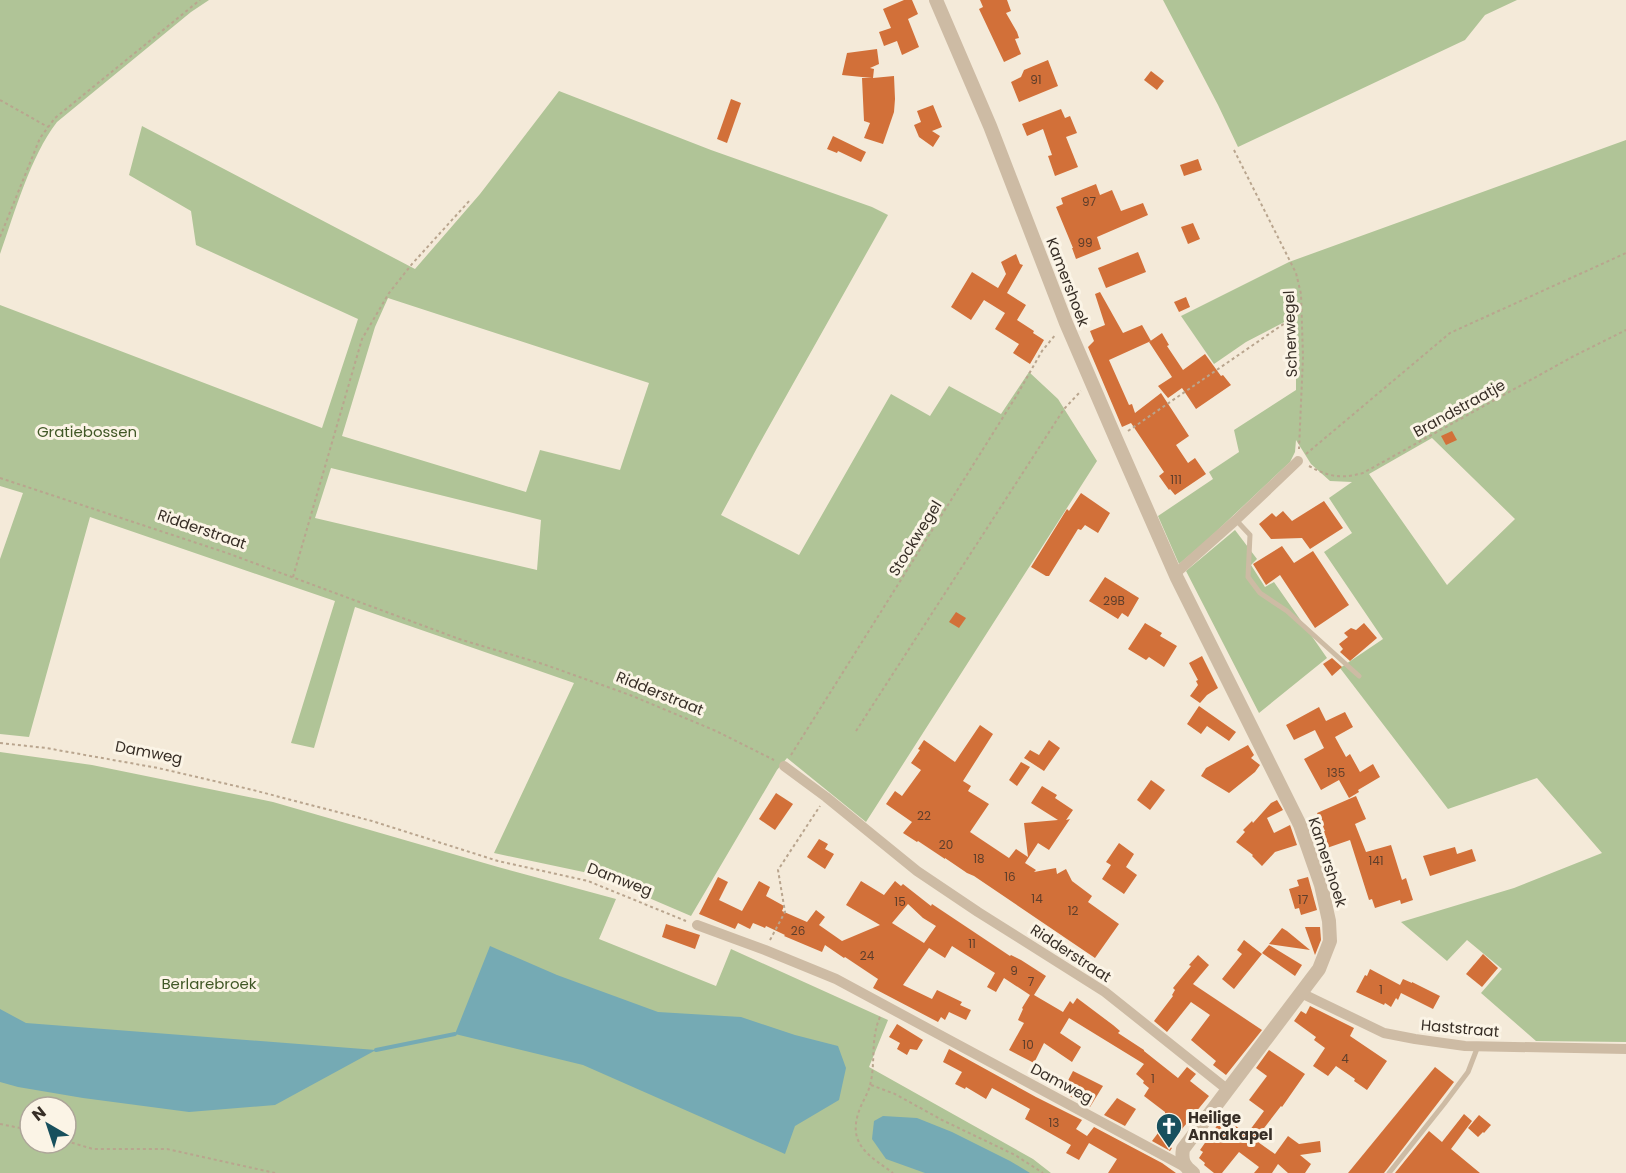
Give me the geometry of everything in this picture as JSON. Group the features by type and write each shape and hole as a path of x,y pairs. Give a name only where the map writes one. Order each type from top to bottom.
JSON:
{"street":[{"name":"Kamershoek","path":"936,0 990,126 1066,323 1175,574 1300,825 1321,885 1329,921 1330,941 1319,969 1183,1149 1182,1159 1189,1170"},
{"path":"1175,574 1298,461"},
{"name":"Ridderstraat","path":"784,766 917,871 1105,992 1228,1090"},
{"name":"Damweg","path":"697,925 836,979 1189,1170"},
{"name":"Haststraat","path":"1301,993 1384,1033 1415,1039 1478,1046 1626,1049"}],"lane":[{"path":"1236,520 1250,535 1248,576 1260,593 1287,611 1359,676"},
{"path":"1389,1173 1468,1072 1478,1046"}],"path":[{"path":"0,237 40,138 55,118 200,0"},
{"path":"0,100 48,127"},
{"name":"Scherwegel","path":"1234,150 1296,273 1301,294 1303,357 1298,461"},
{"path":"293,577 362,339 389,292 471,199"},
{"path":"1298,461 1450,333 1626,253"},
{"path":"1116,439 1301,312"},
{"name":"Stockwegel","path":"784,766 1017,395 1042,351 1066,323"},
{"name":"Brandstraatje","path":"1298,461 1324,474 1347,477 1363,473 1572,357 1626,330"},
{"path":"856,731 1064,409 1091,381"},
{"name":"Ridderstraat","path":"0,478 293,577 462,640 543,664 630,695 716,731 784,766"},
{"name":"Damweg","path":"0,743 46,748 158,768 372,820 498,861 588,881 697,925"},
{"path":"765,950 785,912 778,870 826,797"},
{"path":"885,1005 875,1027 871,1085 858,1112 855,1128 860,1146 893,1173"},
{"path":"871,1085 895,1094 942,1120 1015,1155 1043,1173"},
{"path":"0,1124 18,1128"},
{"path":"78,1145 93,1149 167,1149 275,1173"}],"green space":[{"path":"0,0 209,0 191,12 57,122 47,136 31,168 0,254"},
{"path":"1163,0 1517,0 1485,15 1465,40 1238,147"},
{"name":"Gratiebossen","path":"559,91 711,150 872,207 888,215 721,515 799,555 891,394 930,416 949,386 1001,414 1029,372 1058,399 1097,461 866,822 787,758 777,770 691,916 593,874 494,853 574,683 355,607 314,748 291,743 335,601 90,517 29,737 0,734 0,559 23,493 0,486 0,305 322,428 358,319 196,245 191,211 129,175 142,126 415,269 480,194","holes":["388,298 649,383 620,470 540,450 526,492 342,436 375,327","331,468 541,520 537,570 315,518"]},
{"path":"1626,140 1626,1042 1536,1041 1481,993 1502,969 1467,940 1447,961 1401,922 1514,888 1602,853 1537,778 1448,809 1340,668 1383,639 1324,552 1352,533 1329,498 1352,482 1330,481 1311,464 1296,440 1295,452 1290,462 1179,564 1158,516 1213,479 1209,472 1239,452 1234,430 1296,390 1296,316 1246,342 1214,364 1181,316 1289,262","holes":["1432,438 1515,519 1447,585 1369,474"]},
{"path":"1235,530 1257,559 1251,565 1265,587 1274,582 1327,658 1259,713 1186,571"},
{"name":"Berlarebroek","path":"0,752 92,765 273,802 616,899 599,939 716,986 731,949 888,1020 869,1067 1033,1159 1051,1173 0,1173"}],"water":[{"path":"490,946 557,975 658,1012 741,1017 838,1046 846,1068 839,1100 795,1126 785,1154 583,1065 455,1034"},
{"path":"0,1009 26,1023 376,1050 275,1105 189,1112 83,1098 78,1097 78,1095 65,1095 0,1082"},
{"path":"883,1116 917,1118 952,1132 1030,1173 925,1173 886,1159 872,1139 874,1121"}],"building":[{"path":"904,0 912,0 918,14 908,19 919,47 902,55 897,41 884,46 879,32 891,28 883,9"},
{"path":"980,0 1007,0 1011,11 1006,13 1017,32 1019,38 1015,39 1021,54 1004,62 979,9 983,7"},
{"path":"877,49 879,64 870,68 874,69 873,78 894,76 894,112 883,144 864,138 870,123 864,121 862,78 872,78 842,75 847,53"},
{"path":"1048,60 1058,86 1019,102 1011,82 1021,77 1024,70"},
{"path":"1151,71 1164,81 1157,90 1144,80"},
{"path":"731,99 741,103 727,143 717,139"},
{"path":"933,105 942,127 932,131 940,136 933,147 919,137 914,125 921,122 917,111"},
{"path":"1061,109 1065,118 1070,116 1077,133 1066,137 1078,167 1055,176 1048,156 1052,155 1043,129 1027,136 1022,124"},
{"path":"833,136 866,152 861,162 838,151 837,153 827,149"},
{"path":"1198,159 1202,170 1184,176 1180,165"},
{"path":"1096,184 1100,195 1112,190 1121,211 1143,203 1148,215 1097,237 1101,249 1076,259 1056,207 1063,204 1061,198"},
{"path":"1193,223 1200,239 1188,244 1181,227"},
{"path":"1138,252 1146,272 1106,288 1098,268"},
{"path":"1016,254 1020,264 1023,265 1007,293 1026,305 1017,320 1044,340 1030,364 1013,353 1019,344 995,329 1005,313 984,300 971,320 951,307 972,272 998,288 1006,274 1001,262"},
{"path":"1100,292 1123,333 1142,325 1151,341 1109,360 1129,405 1132,404 1135,413 1161,393 1189,436 1176,445 1188,463 1195,458 1206,474 1175,495 1159,476 1164,472 1131,423 1122,427 1088,347 1094,341 1090,331 1105,325 1095,294"},
{"path":"1186,297 1190,307 1179,312 1174,302"},
{"path":"1162,333 1169,345 1167,346 1183,370 1205,354 1221,376 1223,375 1231,385 1196,409 1182,388 1168,398 1158,386 1172,377 1149,342"},
{"path":"1452,431 1457,440 1446,445 1441,436"},
{"path":"1081,493 1110,513 1098,533 1085,525 1081,530 1078,529 1049,576 1046,576 1031,567 1067,509 1069,511"},
{"path":"1324,501 1343,528 1310,549 1302,538 1271,539 1259,524 1272,513 1276,517 1283,511 1292,521"},
{"path":"1282,546 1294,563 1313,551 1349,605 1315,628 1280,575 1266,585 1253,564"},
{"path":"1105,577 1139,598 1128,617 1122,613 1118,619 1089,601"},
{"path":"956,612 966,618 959,628 949,622"},
{"path":"1145,623 1162,633 1160,636 1177,646 1164,667 1149,657 1146,660 1128,649"},
{"path":"1364,623 1377,638 1350,661 1340,652 1343,649 1339,644 1348,637 1344,633 1351,628 1356,630"},
{"path":"1202,656 1218,688 1200,703 1190,696 1198,685 1196,681 1198,680 1189,663"},
{"path":"1332,658 1342,667 1332,676 1323,664"},
{"path":"1199,706 1236,732 1229,741 1207,726 1201,734 1187,724"},
{"path":"1319,707 1326,721 1345,712 1353,727 1335,737 1346,757 1350,754 1360,772 1373,764 1380,777 1349,798 1339,780 1321,790 1304,759 1324,748 1315,730 1294,740 1286,725"},
{"path":"980,725 993,734 963,781 971,786 968,791 989,804 970,832 1009,858 1016,849 1028,857 1024,823 1058,820 1031,803 1042,786 1057,795 1055,798 1073,810 1066,820 1070,819 1049,850 1038,843 1025,863 1036,870 1034,872 1056,868 1057,874 1066,869 1072,881 1092,896 1088,902 1119,924 1095,958 974,876 903,833 912,822 886,804 895,791 902,796 921,770 911,763 924,740 955,762"},
{"path":"1049,740 1060,748 1044,771 1024,758 1030,750 1039,755"},
{"path":"1248,745 1254,755 1251,758 1260,765 1255,772 1229,793 1201,776 1206,768"},
{"path":"1021,762 1030,767 1017,786 1009,780"},
{"path":"1151,780 1165,790 1150,810 1137,800"},
{"path":"776,793 793,804 775,830 759,819"},
{"path":"1356,796 1366,819 1355,824 1366,852 1391,845 1402,880 1406,878 1413,900 1401,904 1400,900 1375,908 1372,899 1369,900 1350,840 1324,849 1319,833 1325,831 1317,813"},
{"path":"1277,800 1283,810 1267,818 1274,833 1290,825 1297,845 1275,852 1262,866 1253,855 1236,842 1245,832 1243,830"},
{"path":"819,839 828,844 825,849 834,854 825,869 807,857"},
{"path":"1119,843 1134,854 1126,867 1137,875 1124,894 1102,879 1111,865 1106,862"},
{"path":"1455,847 1457,854 1472,849 1476,861 1430,876 1423,856"},
{"path":"718,877 728,882 719,900 742,911 759,881 770,887 766,896 784,906 782,911 807,922 816,910 825,917 819,925 842,941 880,925 846,905 861,881 884,895 895,881 901,886 903,884 931,906 932,904 1010,956 1021,960 1046,976 1034,995 1063,1012 1070,1001 1073,1004 1077,998 1113,1025 1120,1031 1118,1033 1144,1050 1178,1078 1187,1067 1196,1074 1190,1081 1209,1096 1168,1146 1172,1148 1170,1151 1152,1141 1170,1117 1144,1096 1149,1088 1136,1074 1144,1064 1069,1018 1060,1033 1081,1047 1072,1062 1044,1043 1034,1063 1009,1050 1024,1023 1018,1020 1030,995 1004,978 996,992 987,987 995,973 952,946 945,958 929,948 903,985 932,999 937,990 962,1002 960,1005 971,1010 966,1020 949,1012 945,1020 941,1017 938,1022 873,988 878,979 825,945 822,952 766,926 765,928 753,923 750,929 738,923 735,929 699,914","holes":["908,904 936,926 924,943 892,923"]},
{"path":"1308,877 1317,910 1301,915 1299,908 1295,909 1289,889 1299,886 1297,880"},
{"path":"666,924 700,935 695,949 662,937"},
{"path":"1305,927 1320,927 1321,940 1315,955"},
{"path":"1282,928 1287,931 1310,950 1269,944"},
{"path":"1244,940 1262,954 1234,989 1222,979 1242,954 1237,950"},
{"path":"1269,945 1302,965 1295,976 1262,953"},
{"path":"1483,954 1498,968 1482,987 1466,974"},
{"path":"1198,955 1209,965 1193,984 1262,1030 1226,1075 1213,1065 1216,1061 1191,1040 1210,1015 1191,1002 1167,1032 1154,1021 1173,996 1175,990 1173,988"},
{"path":"1370,969 1400,985 1403,979 1440,996 1433,1009 1401,993 1391,1007 1385,1003 1384,1005 1356,992"},
{"path":"1310,1006 1354,1028 1350,1036 1387,1061 1367,1090 1336,1066 1328,1076 1313,1066 1325,1048 1314,1040 1316,1037 1294,1021 1301,1011 1306,1014"},
{"path":"897,1024 923,1040 917,1050 910,1049 907,1055 897,1049 900,1043 889,1037"},
{"path":"949,1049 1082,1120 1076,1129 1087,1136 1094,1127 1162,1163 1176,1173 1108,1173 1117,1159 1089,1143 1079,1160 1066,1153 1071,1145 1025,1119 1030,1109 992,1088 986,1099 966,1087 965,1089 955,1084 962,1072 943,1062"},
{"path":"1269,1050 1305,1074 1261,1132 1264,1134 1258,1142 1275,1154 1288,1136 1299,1144 1320,1141 1321,1152 1300,1155 1311,1164 1305,1173 1288,1173 1278,1164 1272,1173 1254,1173 1259,1167 1239,1152 1222,1173 1214,1173 1199,1158 1203,1152 1200,1150 1223,1117 1247,1134 1264,1111 1249,1100 1267,1076 1256,1068"},
{"path":"1435,1067 1454,1082 1384,1173 1348,1173"},
{"path":"1073,1071 1103,1086 1090,1107 1062,1092"},
{"path":"1117,1098 1136,1109 1125,1126 1104,1115"},
{"path":"1464,1114 1472,1121 1451,1149 1480,1173 1395,1173 1429,1131 1442,1142"},
{"path":"1479,1115 1491,1125 1478,1137 1468,1128"}],"waterway":[{"path":"376,1050 455,1034"}],"place":[{"name":"Heilige Annakapel","path":"1169,1149"}]}
